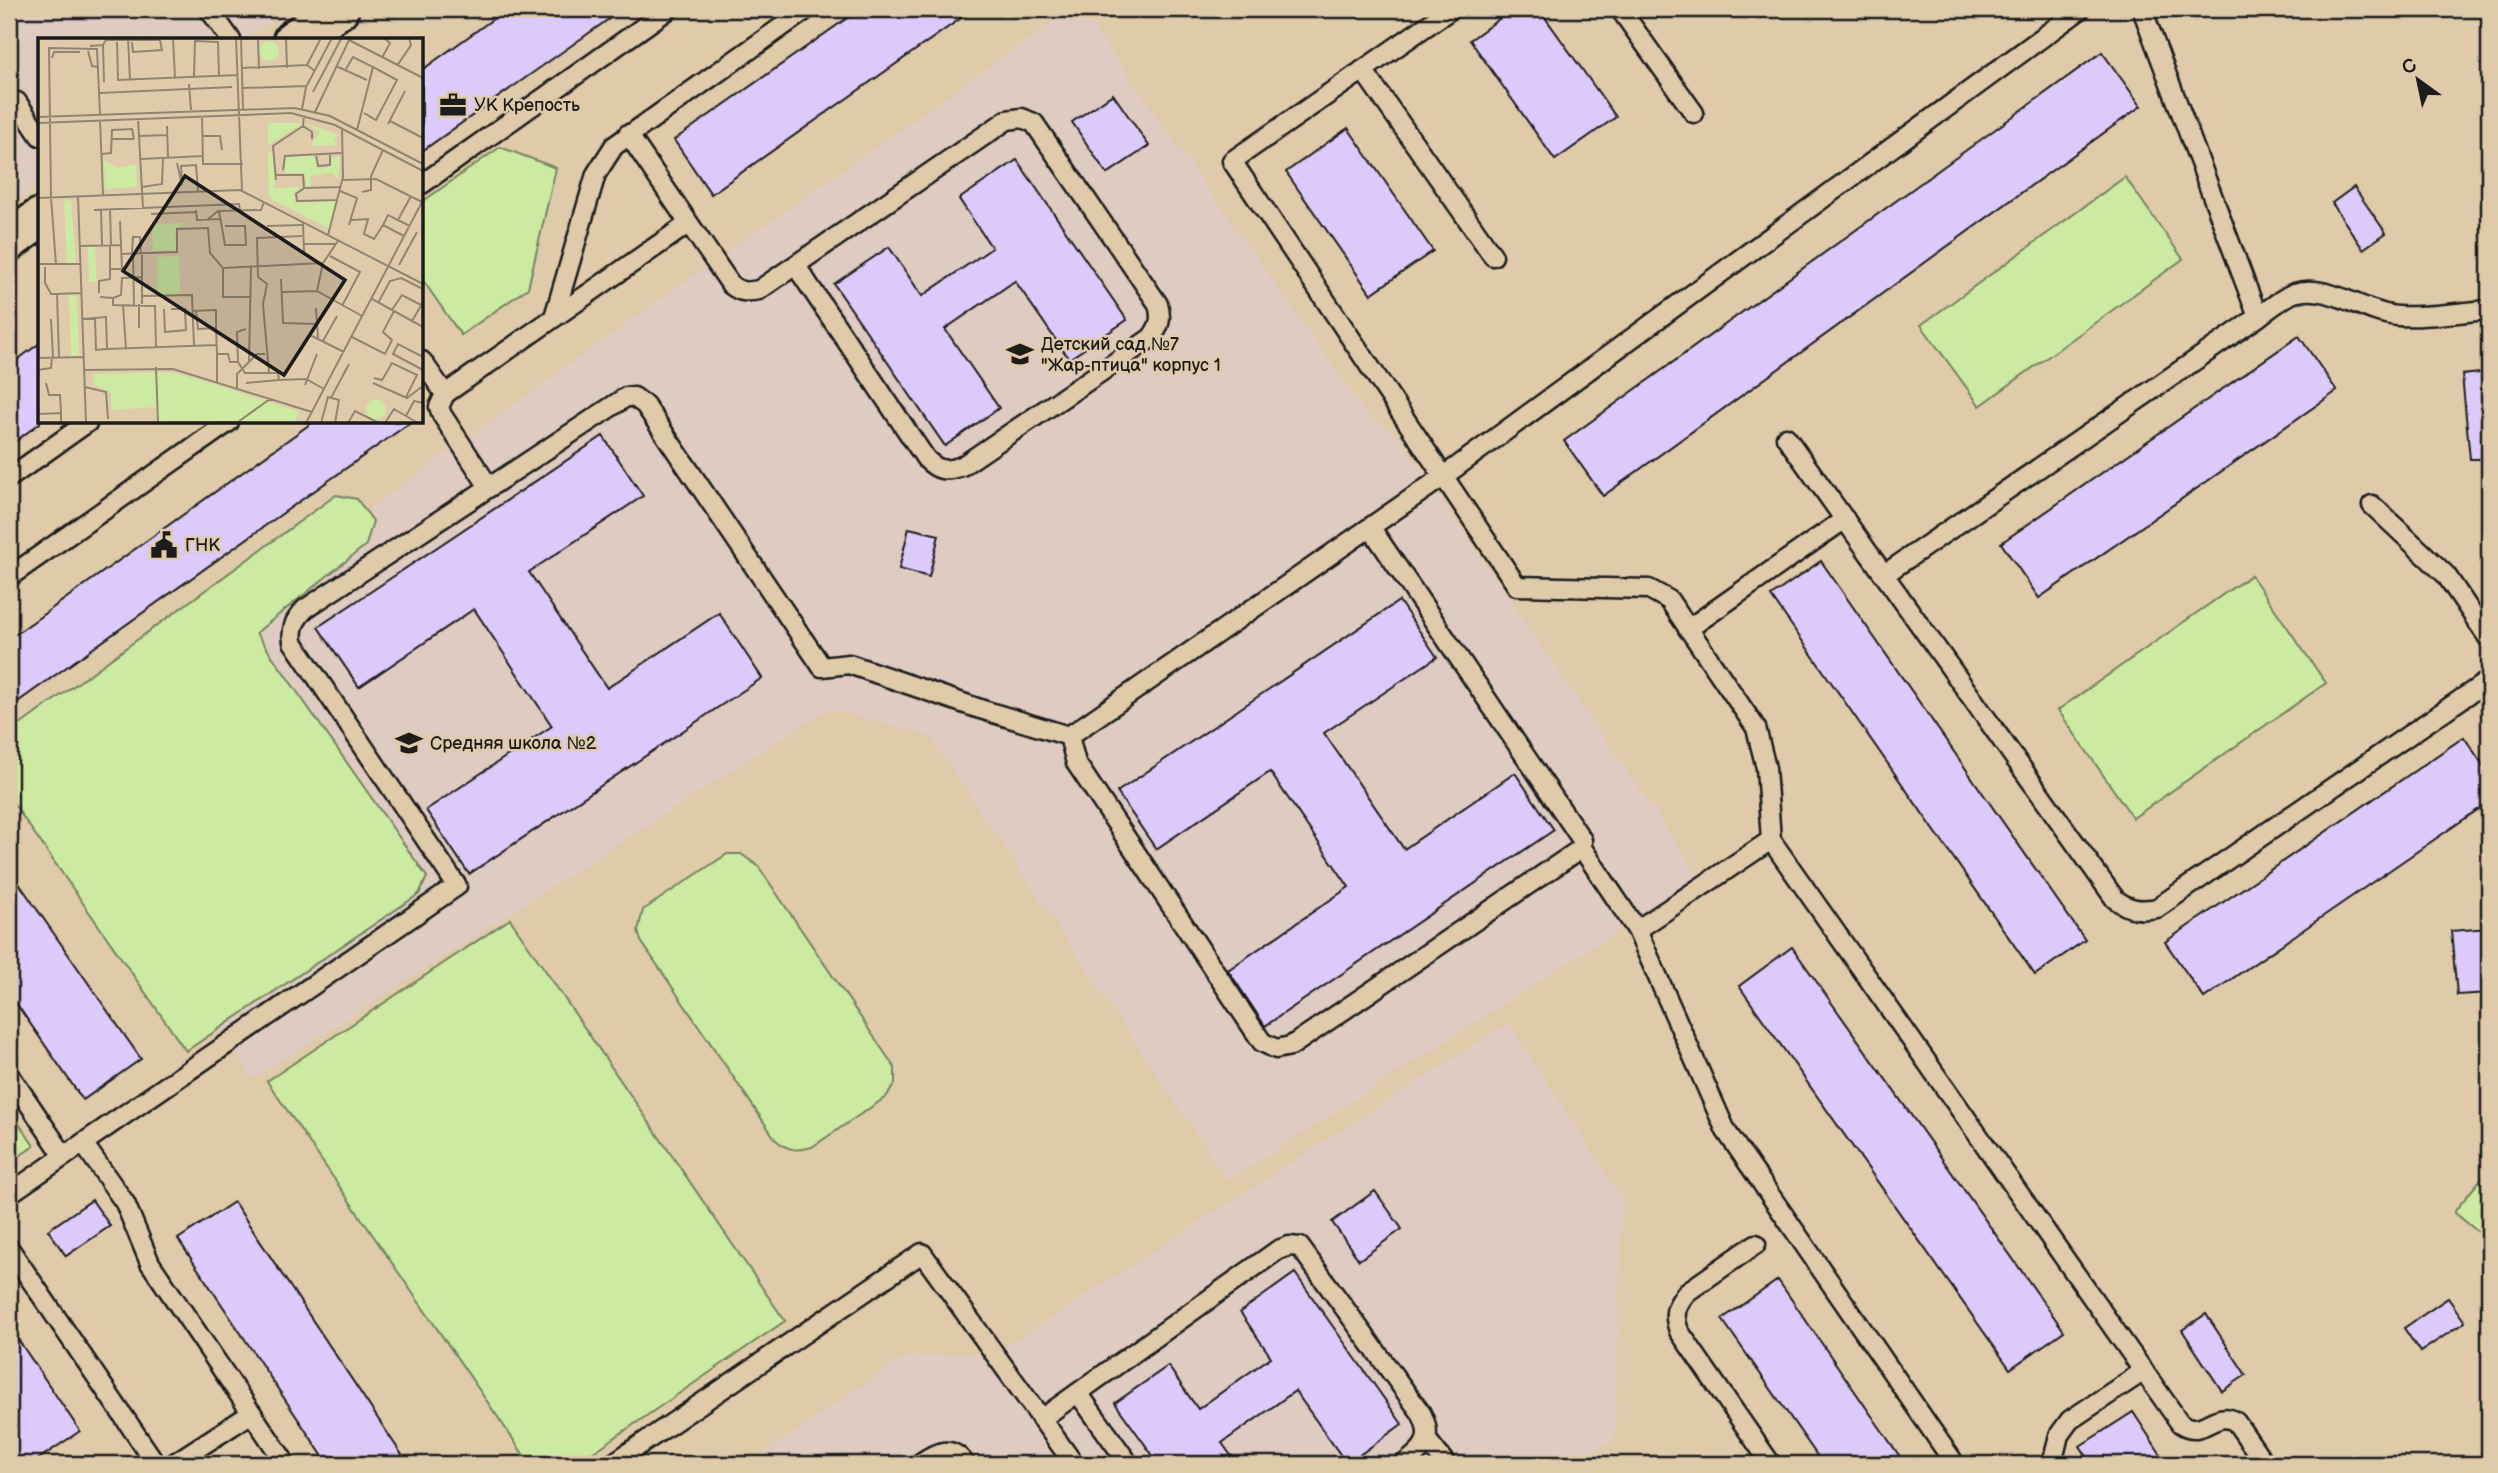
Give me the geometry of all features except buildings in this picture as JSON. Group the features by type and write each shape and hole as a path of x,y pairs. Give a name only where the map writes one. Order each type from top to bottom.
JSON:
{"main road":[{"path":"296,38 339,9"},
{"path":"9,241 38,219"}],"lane":[{"path":"208,9 230,38"},
{"path":"424,183 669,9"},
{"path":"554,317 596,174 614,146 807,9"},
{"path":"1451,9 1231,161 1517,586 1649,589 1669,600 1756,728 1766,768 1771,840 2180,1423 2196,1429 2222,1417 2230,1418 2236,1422 2265,1464"},
{"path":"1620,9 1694,113"},
{"path":"1069,736 1444,476 2081,9"},
{"path":"2142,9 2258,317"},
{"path":"1363,70 1493,257"},
{"path":"11,99 38,133"},
{"path":"628,134 731,285 739,291 759,290 1007,120 1022,118 1034,123 1158,304 1161,316 1159,327 1151,338 961,466 947,471 936,469 926,459 796,266"},
{"path":"489,487 442,415 439,407 445,394 688,224"},
{"path":"1885,574 2293,293 2312,290 2376,313 2399,316 2489,310"},
{"path":"424,364 445,394"},
{"path":"9,1194 457,886 293,642 292,629 296,618 306,609 626,397 634,397 645,405 822,667 849,664 1069,736"},
{"path":"9,478 85,424"},
{"path":"9,578 226,424"},
{"path":"1786,437 2115,899 2126,908 2141,911 2157,908 2489,680"},
{"path":"2372,505 2446,575 2489,639"},
{"path":"1688,629 1845,519"},
{"path":"1371,528 1583,840 1583,848 1637,930 1726,1131 1955,1464"},
{"path":"1069,736 1076,763 1262,1042 1276,1049 1291,1046 1583,848"},
{"path":"1637,930 1771,840"},
{"path":"9,1074 64,1156"},
{"path":"83,1143 125,1203 150,1263 286,1464"},
{"path":"1756,1244 1687,1293 1678,1304 1674,1316 1679,1331 1770,1464"},
{"path":"1041,1419 1278,1250 1289,1246 1300,1247 1427,1426 1427,1440 1418,1454 1404,1464"},
{"path":"9,1248 156,1464"},
{"path":"612,1464 922,1253 1074,1464"},
{"path":"2052,1464 2059,1434 2070,1420 2144,1371"},
{"path":"1078,1393 1129,1464"},
{"path":"173,1464 252,1413"},
{"path":"1427,1440 1446,1464"},
{"path":"919,1464 942,1451 952,1452 965,1464"}],"shaded area":[{"path":"9,9 289,9 247,38 38,38 38,186 9,207"},
{"name":"Средняя школа №2","path":"1071,9 1081,9 1369,417 1398,436 1700,878 1228,1181 929,735 828,709 253,1079 33,751 672,291"},
{"path":"1508,1023 1622,1198 1615,1437 1578,1464 1089,1464 1004,1348"},
{"path":"981,1353 1060,1464 749,1464 903,1357"}],"green space":[{"path":"500,147 556,168 528,288 461,335 424,282 424,201"},
{"path":"2125,177 2183,259 1980,406 1921,325"},
{"path":"336,495 357,499 373,521 366,545 256,633 427,877 419,894 186,1051 9,797 9,733"},
{"path":"2251,575 2326,683 2133,818 2058,710"},
{"path":"727,854 741,854 758,866 895,1068 895,1084 886,1097 812,1147 793,1149 776,1140 641,941 638,931 643,910"},
{"path":"510,919 785,1321 576,1464 530,1464 267,1081"},
{"path":"9,1109 34,1146 9,1163"},
{"path":"2489,1169 2489,1241 2454,1212"}],"place":[{"name":"УК Крепость","path":"453,105"},
{"name":"Детский сад №7 \"Жар-птица\" корпус 1","path":"1020,354"},
{"name":"ГНК","path":"164,545"},
{"name":"Средняя школа №2","path":"409,743"}]}
